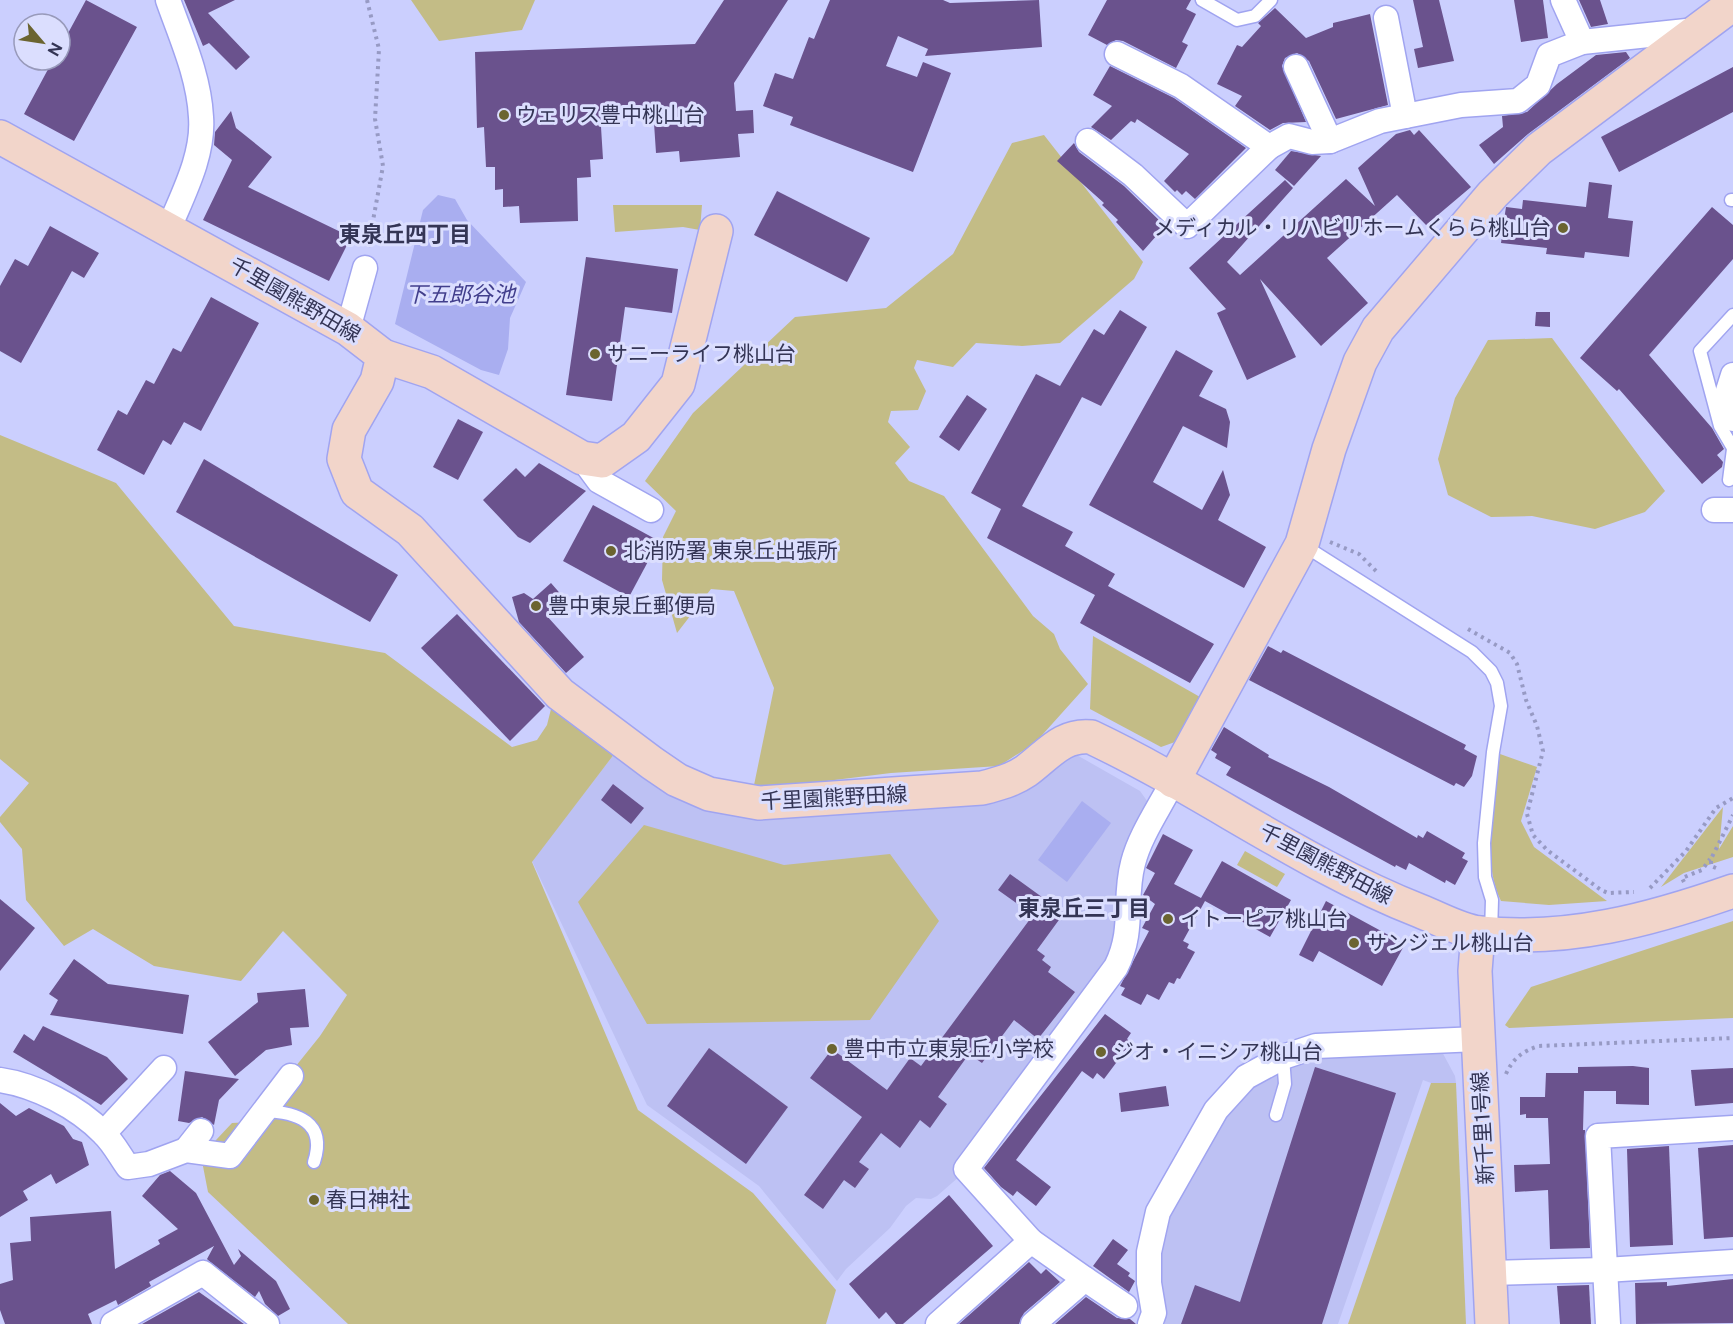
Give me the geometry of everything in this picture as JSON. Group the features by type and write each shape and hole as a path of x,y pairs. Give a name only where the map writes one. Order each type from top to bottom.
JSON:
{"street":[{"path":"168,0 194,74 202,118 194,165 169,228"},
{"path":"1563,0 1582,42"},
{"path":"1146,1319 1031,1241 966,1169 1116,967 1128,929 1129,882 1133,862 1173,781 1302,544 1329,449 1359,362 1368,344 1390,312 1519,168 1557,135 1733,4"},
{"path":"1386,18 1405,116"},
{"path":"1088,141 1133,175 1186,226 1269,147 1289,136 1312,142 1330,141 1380,121 1461,105 1518,102 1538,85 1549,55 1582,42 1696,30"},
{"path":"1117,54 1181,86 1269,147"},
{"path":"1296,67 1330,141"},
{"name":"千里園熊野田線","path":"0,137 169,228 348,329 383,356 377,381 349,430 344,459 357,492 410,530 560,694 677,780 721,798 765,804 967,790 999,784 1014,778 1060,743 1080,736 1100,741 1375,893 1484,933 1543,934 1594,931 1672,912 1727,879"},
{"path":"383,356 432,372 582,458 602,461 636,437 678,384 716,231"},
{"path":"348,329 365,267"},
{"path":"1733,375 1727,394 1733,418"},
{"path":"582,458 600,481 651,510"},
{"name":"新千里1号線","path":"1484,933 1475,971 1492,1324"},
{"path":"1146,1319 1149,1252 1156,1218 1201,1133 1227,1096 1251,1073 1300,1050 1328,1044 1478,1039"},
{"path":"104,1133 164,1068"},
{"path":"0,1080 15,1082 65,1105 104,1133 128,1167 149,1164 186,1150 230,1156 291,1076"},
{"path":"1608,1324 1598,1136 1733,1128"},
{"path":"186,1150 201,1131"},
{"path":"938,1324 1031,1241"},
{"path":"1490,1273 1605,1270 1733,1262"},
{"path":"113,1324 203,1273 267,1324"},
{"path":"1033,1324 1085,1279"}],"lane":[{"path":"1202,0 1237,20 1255,16 1271,0"},
{"path":"1729,480 1733,448 1720,426 1700,351 1733,315"},
{"path":"1302,544 1472,652 1486,664 1494,677 1501,706 1493,752 1483,857 1485,877 1492,900 1484,933"},
{"path":"1276,1115 1285,1084 1283,1057"},
{"path":"264,1111 289,1112 306,1120 316,1136 317,1151 314,1162"}],"path":[{"path":"365,267 383,166 375,118 379,49 367,0"},
{"path":"1652,887 1686,851 1716,808 1733,798"},
{"path":"1685,876 1702,870 1711,859 1733,815"},
{"path":"1711,859 1713,868 1727,879"},
{"path":"1505,1082 1512,1062 1527,1050 1539,1046 1733,1038"}],"shaded area":[{"path":"411,0 535,0 522,30 439,41"},
{"path":"1044,135 1143,262 1134,279 1060,343 1022,346 976,343 953,367 917,360 914,368 926,391 918,410 891,411 888,422 910,447 895,463 909,481 944,496 1033,616 1054,634 1060,649 1088,684 1035,743 999,766 891,773 753,790 774,688 734,591 711,589 677,633 662,580 663,537 676,511 645,481 693,413 795,317 886,308 953,254 1012,143"},
{"path":"613,205 702,205 700,230 683,227 615,232"},
{"path":"1552,338 1665,491 1645,512 1595,529 1532,516 1491,517 1448,495 1438,459 1455,398 1488,340"},
{"path":"0,435 116,483 234,626 385,653 512,747 537,740 547,725 552,705 615,753 532,862 638,1110 753,1193 836,1290 826,1324 348,1324 208,1192 201,1156 232,1123 251,1122 320,1036 347,995 283,931 241,981 154,966 93,929 64,946 26,900 22,849 0,822 0,817 29,783 0,759"},
{"path":"1093,636 1200,697 1175,742 1161,747 1090,709"},
{"name":"豊中市立東泉丘小学校","path":"615,753 703,808 744,817 756,818 1058,763 1075,754 1140,791 1150,805 1118,930 1105,965 954,1168 960,1176 937,1196 931,1199 916,1198 906,1206 890,1228 846,1269 837,1281 759,1186 647,1105 532,861"},
{"path":"1500,754 1537,767 1521,821 1534,847 1607,901 1549,905 1501,901 1491,866 1490,848"},
{"path":"1723,807 1719,849 1733,826 1733,857 1684,873 1661,887"},
{"path":"644,825 784,865 890,854 939,921 870,1020 647,1024 578,902"},
{"path":"1245,851 1285,874 1277,887 1237,865"},
{"path":"1733,921 1733,1018 1509,1028 1505,1025 1531,987"},
{"path":"1440,1048 1455,1076 1456,1083 1431,1083 1423,1080 1338,1324 1165,1324 1159,1298 1156,1264 1167,1215 1210,1135 1258,1079 1317,1055"},
{"path":"1431,1083 1456,1083 1466,1324 1348,1324"}],"water":[{"name":"下五郎谷池","path":"438,195 455,199 467,220 526,282 510,318 508,349 499,375 481,370 395,324 423,210"},
{"path":"1082,801 1111,823 1067,882 1038,860"}],"building":[{"path":"86,0 137,27 74,141 24,114 47,72 72,72 72,26"},
{"path":"184,0 235,0 208,13 250,57 236,70 209,43 203,46"},
{"name":"ウェリス豊中桃山台","path":"724,0 788,0 734,83 736,111 753,110 754,133 738,134 740,157 680,162 679,151 656,153 653,108 600,111 603,159 590,160 591,177 577,178 578,221 520,223 519,206 503,207 503,189 495,190 495,167 486,167 484,127 477,128 475,52 695,44"},
{"path":"830,0 943,0 950,3 1039,0 1042,47 925,56 928,49 898,36 886,66 917,77 923,62 951,73 913,172 790,125 793,117 763,106 775,73 793,79 809,37 814,39"},
{"path":"1107,0 1191,0 1186,9 1196,14 1182,42 1188,45 1176,68 1123,41 1116,40 1107,45 1088,35"},
{"path":"1413,0 1439,0 1454,61 1418,68 1414,49 1423,47"},
{"path":"1514,0 1543,0 1548,38 1521,42"},
{"path":"1579,0 1600,0 1608,24 1591,27"},
{"path":"1275,8 1306,38 1333,27 1333,23 1370,14 1388,105 1336,119 1309,61 1297,53 1285,58 1282,66 1306,122 1283,123 1270,130 1235,106 1242,96 1217,84 1237,45 1242,47 1261,26 1258,23"},
{"path":"1626,52 1630,58 1528,134 1494,164 1479,145 1503,127 1502,116 1527,112 1557,84 1596,55"},
{"path":"1110,66 1174,98 1246,148 1195,199 1186,191 1182,195 1177,190 1175,192 1164,181 1189,154 1137,119 1135,123 1131,121 1111,140 1091,127 1112,106 1093,95"},
{"path":"1733,67 1733,112 1619,172 1601,137"},
{"path":"231,111 236,128 272,157 248,187 351,237 329,281 203,220 232,160 214,145 215,132"},
{"path":"1410,130 1414,135 1419,130 1471,187 1426,225 1397,195 1327,258 1368,303 1321,346 1260,279 1296,357 1247,380 1217,313 1226,309 1189,268 1285,180 1293,188 1227,262 1240,275 1346,179 1375,206 1358,168 1396,134"},
{"path":"1074,143 1079,152 1124,186 1165,226 1143,251 1116,222 1118,220 1102,205 1104,203 1057,161"},
{"path":"1291,151 1321,156 1294,186 1275,170"},
{"name":"メディカル・リハビリホームくらら桃山台","path":"1589,182 1612,185 1608,218 1633,221 1629,257 1585,252 1584,258 1546,254 1547,248 1501,243 1502,236 1493,235 1495,221 1504,220 1506,207 1522,209 1523,200 1586,207"},
{"path":"777,191 870,238 847,282 754,235"},
{"path":"1712,207 1733,225 1733,259 1649,355 1712,428 1724,449 1717,455 1723,462 1722,467 1702,484 1619,389 1617,391 1580,358"},
{"path":"50,226 99,253 84,278 72,271 21,363 0,351 0,286 15,259 28,266"},
{"name":"サニーライフ桃山台","path":"586,257 678,269 672,313 625,307 612,401 566,395"},
{"path":"211,297 259,323 201,431 184,422 171,445 163,440 144,475 97,450 118,410 127,415 146,380 154,384 173,348 181,352"},
{"path":"1120,310 1147,327 1101,406 1082,397 1022,506 1073,532 1065,546 1115,574 1108,586 1214,644 1190,683 1080,623 1095,595 987,538 1001,509 971,493 1036,374 1060,386 1094,329 1104,335"},
{"path":"1536,312 1550,312 1550,327 1535,326"},
{"path":"1176,350 1213,371 1199,396 1226,409 1230,422 1227,448 1183,426 1153,482 1202,510 1223,470 1230,495 1218,520 1266,547 1244,588 1089,505"},
{"path":"967,395 987,409 959,451 939,437"},
{"path":"458,419 483,432 458,480 433,467"},
{"path":"204,459 398,575 370,622 176,512"},
{"path":"539,463 586,491 530,543 518,537 483,500 516,468 525,477"},
{"name":"北消防署 東泉丘出張所","path":"593,505 659,541 629,597 563,561"},
{"path":"551,583 564,598 546,615 584,657 566,673 519,622 512,597 524,593 533,599"},
{"path":"457,614 545,706 510,741 421,648"},
{"path":"1268,646 1281,653 1283,650 1466,745 1464,749 1477,756 1472,776 1464,787 1456,783 1454,786 1249,680"},
{"path":"1224,727 1269,755 1268,757 1329,787 1417,838 1418,835 1423,838 1427,831 1465,853 1462,858 1468,861 1455,885 1446,880 1445,883 1409,863 1406,870 1396,865 1395,867 1226,775 1231,767 1215,758 1217,754 1211,750"},
{"path":"613,784 644,808 631,824 601,800"},
{"name":"イトーピア桃山台","path":"1163,834 1193,850 1174,884 1201,898 1222,861 1291,900 1270,937 1205,901 1183,941 1189,944 1187,948 1195,952 1180,979 1177,978 1174,984 1169,982 1159,1000 1147,994 1141,1005 1121,995 1125,988 1120,986 1149,931 1142,928 1155,904 1143,895 1155,873 1146,868"},
{"path":"1010,874 1064,913 1037,950 1045,956 1042,960 1051,967 1048,972 1075,992 1038,1039 1014,1020 982,1063 969,1054 938,1097 947,1104 930,1128 920,1120 900,1148 881,1133 859,1162 869,1169 855,1188 844,1180 823,1209 804,1195 862,1117 810,1078 832,1049 887,1090 910,1058 921,1066 1033,915 998,890"},
{"path":"0,899 35,928 0,971"},
{"name":"サンジェル桃山台","path":"1326,901 1405,944 1382,986 1319,951 1313,962 1299,955"},
{"path":"74,959 108,984 189,995 183,1034 50,1015 58,1000 49,994"},
{"path":"305,989 309,1027 290,1028 292,1045 266,1050 235,1076 208,1042 258,1002 257,993"},
{"path":"1105,1014 1131,1033 1127,1039 1131,1043 1104,1079 1097,1073 1093,1079 1082,1071 1016,1160 1051,1187 1036,1206 1017,1191 1013,1196 1001,1187 984,1168"},
{"path":"43,1026 107,1057 128,1079 101,1105 13,1052 24,1034 34,1041"},
{"path":"709,1048 788,1107 746,1164 667,1106"},
{"path":"1315,1067 1396,1093 1322,1324 1181,1324 1195,1285 1240,1302"},
{"path":"1578,1067 1649,1068 1649,1105 1616,1104 1616,1091 1584,1091 1583,1130 1585,1130 1590,1248 1550,1249 1548,1190 1515,1192 1514,1165 1550,1164 1548,1118 1526,1118 1526,1114 1520,1115 1520,1097 1545,1097 1546,1073 1578,1073"},
{"path":"1733,1068 1733,1103 1695,1106 1691,1070"},
{"path":"185,1071 239,1079 219,1100 214,1125 202,1117 189,1123 178,1121"},
{"path":"1166,1086 1169,1106 1121,1112 1119,1093"},
{"path":"0,1103 16,1116 29,1108 64,1126 73,1139 82,1142 89,1165 56,1184 51,1174 23,1191 28,1200 0,1217"},
{"path":"1733,1145 1733,1237 1704,1239 1698,1148"},
{"path":"1669,1146 1673,1245 1630,1247 1627,1149"},
{"path":"170,1171 196,1193 234,1265 241,1256 238,1249 276,1281 290,1309 278,1316 265,1304 259,1291 255,1297 209,1261 207,1259 214,1246 149,1282 151,1286 118,1305 116,1300 88,1314 92,1324 5,1324 0,1310 0,1284 13,1280 10,1243 31,1241 30,1217 111,1211 115,1269 160,1244 158,1240 178,1229 142,1196 160,1175"},
{"path":"949,1195 993,1246 903,1324 896,1324 886,1312 879,1319 849,1284"},
{"path":"1113,1239 1128,1250 1117,1264 1130,1273 1128,1276 1135,1281 1129,1292 1093,1266"},
{"path":"1029,1262 1041,1274 1046,1269 1060,1282 1024,1313 1019,1324 959,1324"},
{"path":"1733,1279 1733,1323 1636,1324 1635,1283 1667,1282 1667,1286"},
{"path":"1589,1285 1591,1324 1560,1324 1557,1286"},
{"path":"199,1292 244,1324 142,1324"},
{"path":"1086,1297 1117,1318 1130,1319 1136,1324 1055,1324"}],"place":[{"name":"ウェリス豊中桃山台","path":"504,115"},
{"name":"メディカル・リハビリホームくらら桃山台","path":"1563,228"},
{"name":"サニーライフ桃山台","path":"595,354"},
{"name":"北消防署 東泉丘出張所","path":"611,551"},
{"name":"豊中東泉丘郵便局","path":"536,606"},
{"name":"イトーピア桃山台","path":"1168,919"},
{"name":"サンジェル桃山台","path":"1354,943"},
{"name":"豊中市立東泉丘小学校","path":"832,1049"},
{"name":"ジオ・イニシア桃山台","path":"1101,1052"},
{"name":"春日神社","path":"314,1200"}],"district":[{"name":"東泉丘四丁目","path":"405,234"},
{"name":"東泉丘三丁目","path":"1084,908"}]}
